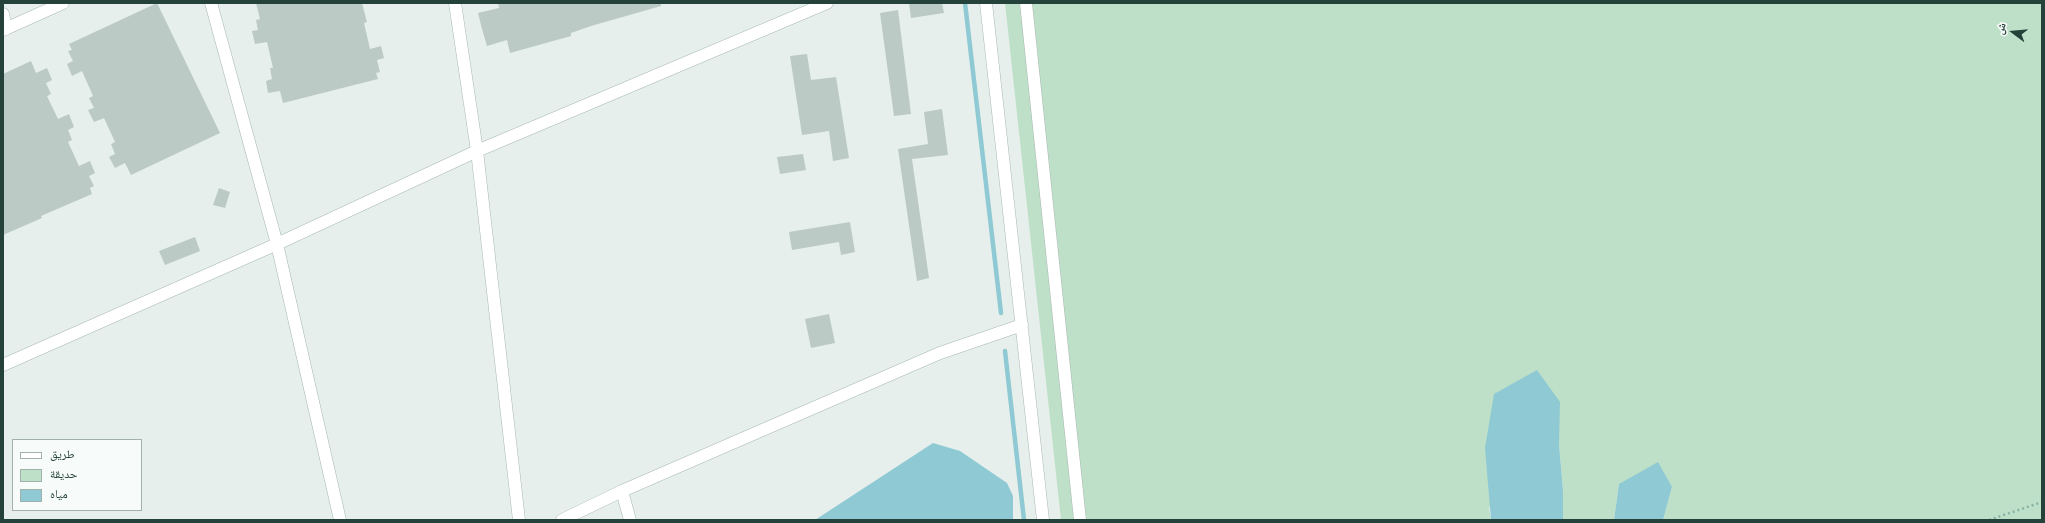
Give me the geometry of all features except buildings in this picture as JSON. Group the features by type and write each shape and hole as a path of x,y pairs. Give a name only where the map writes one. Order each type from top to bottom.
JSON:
{"lane":[{"path":"3,14 4,30 63,3"},
{"path":"211,3 277,244 340,520"},
{"path":"455,3 477,151 519,520"},
{"path":"3,365 277,244 477,151 827,3"},
{"path":"986,3 1043,520"},
{"path":"1026,3 1080,520"},
{"path":"562,520 622,491 940,353 1022,325"},
{"path":"622,491 630,520"}],"path":[{"path":"1989,520 2042,502"}],"green space":[{"path":"1005,3 2042,3 2042,520 1663,520 1672,487 1619,484 1614,520 1563,520 1563,491 1559,444 1489,508 1491,520 1061,520"}],"water":[{"path":"1537,370 1560,402 1559,444 1563,491 1563,520 1491,520 1485,448 1494,394"},
{"path":"933,443 960,451 1007,483 1013,496 1013,520 815,520"},
{"path":"1658,462 1672,487 1663,520 1614,520 1619,484"}],"waterway":[{"path":"965,3 1001,313"},
{"path":"1005,351 1024,520"}]}
